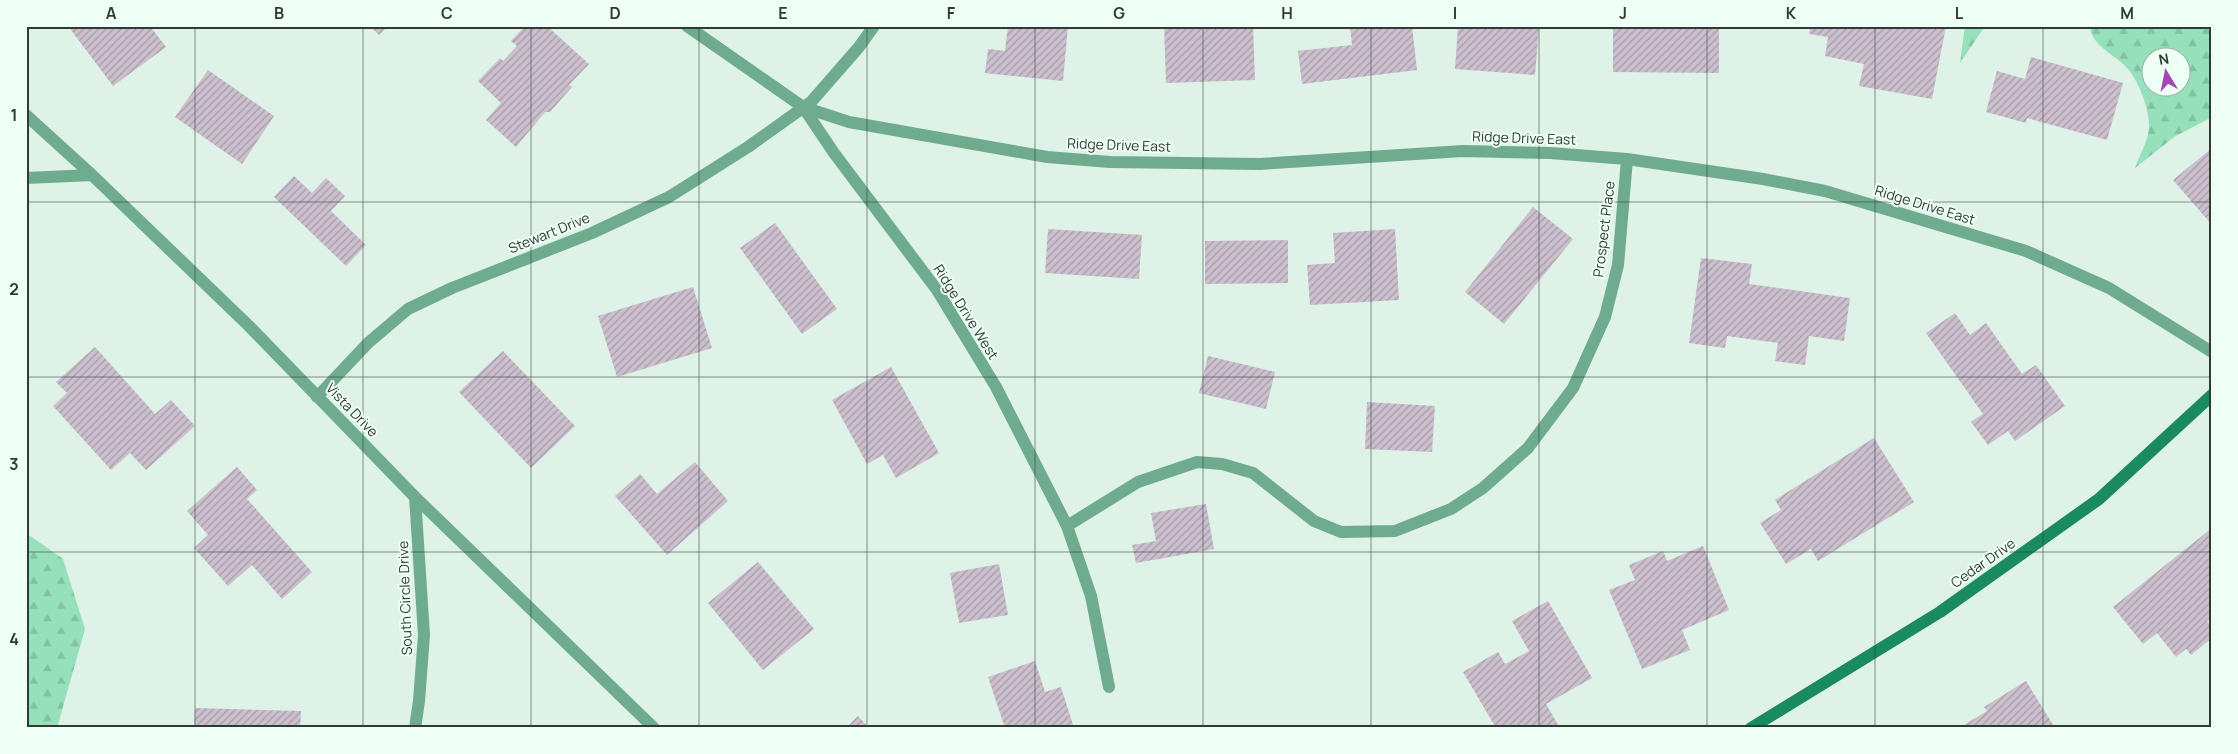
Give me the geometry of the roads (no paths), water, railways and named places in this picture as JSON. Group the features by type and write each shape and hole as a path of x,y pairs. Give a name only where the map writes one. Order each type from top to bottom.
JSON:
{"street":[{"name":"Ridge Drive West","path":"687,26 803,107 834,153 937,290 996,387 1067,526 1091,596 1109,687"},
{"name":"Stewart Drive","path":"317,397 368,343 408,309 452,288 592,233 669,197 748,147 817,95 859,47 874,26"},
{"name":"Ridge Drive East","path":"803,107 868,126 1046,157 1110,162 1260,164 1463,150 1550,153 1627,159 1825,190 2026,251 2109,288 2212,352"},
{"name":"Vista Drive","path":"26,115 92,175 249,326 415,497 654,728"},
{"name":"Prospect Place","path":"1067,526 1138,482 1197,462 1222,464 1254,473 1314,521 1341,532 1395,531 1451,509 1483,488 1528,448 1573,388 1605,317 1618,265 1627,159"},
{"path":"26,178 92,175"},
{"name":"Cedar Drive","path":"1751,728 1940,612 2099,499 2212,395"},
{"name":"South Circle Drive","path":"415,497 424,635 415,728"}]}
